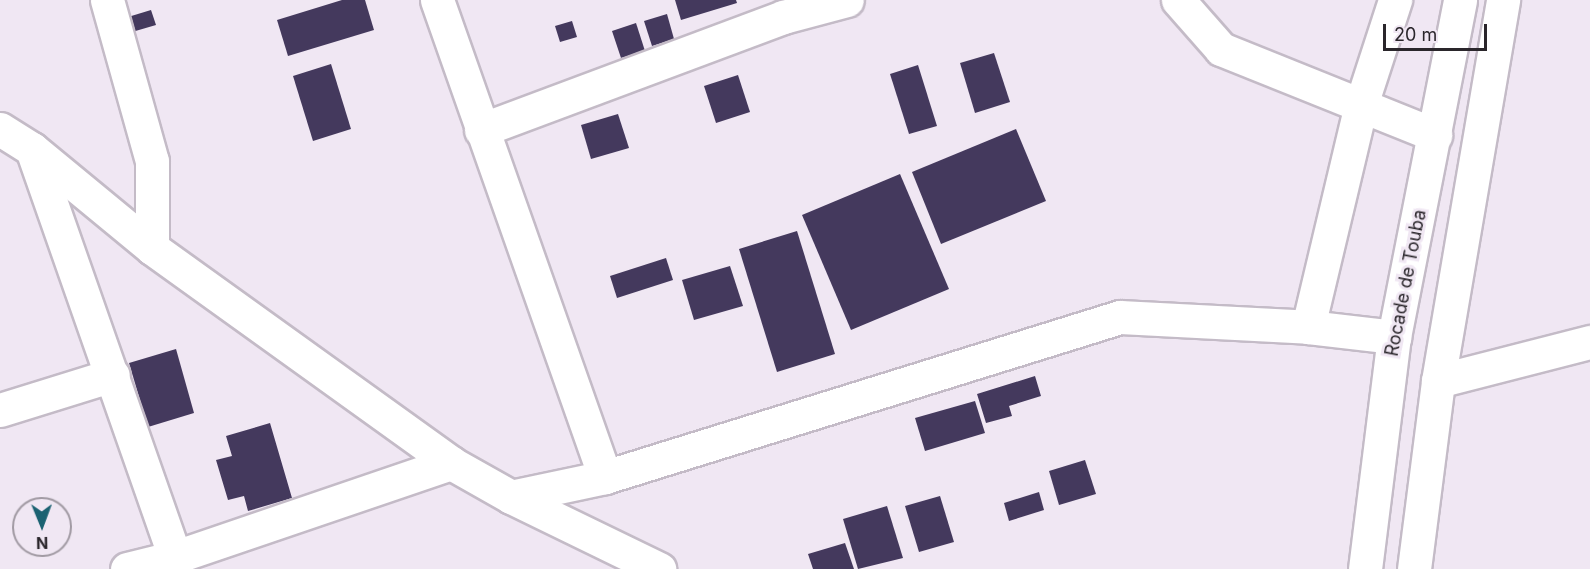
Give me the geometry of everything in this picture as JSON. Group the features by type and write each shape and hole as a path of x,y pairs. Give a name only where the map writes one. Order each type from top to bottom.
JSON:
{"street":[{"path":"107,0 152,161 152,248"},
{"path":"437,0 605,477"},
{"path":"482,130 780,8 848,0"},
{"path":"1178,0 1221,49 1360,108 1435,135"},
{"path":"1308,327 1360,108 1395,0"},
{"name":"Rocade de Touba","path":"1365,569 1394,337 1460,0"},
{"path":"1414,569 1438,381 1508,2"},
{"path":"0,129 32,149 152,248 451,463 511,496 660,569"},
{"path":"32,149 175,557"},
{"path":"511,496 605,477 1120,317 1308,327 1394,337"},
{"path":"1438,381 1590,342"},
{"path":"0,410 113,375"},
{"path":"127,569 175,557 451,463"}],"building":[{"path":"342,0 365,0 374,30 288,56 277,20"},
{"path":"675,0 736,0 737,3 681,20"},
{"path":"151,10 156,25 132,32 128,17"},
{"path":"667,14 674,39 652,46 644,21"},
{"path":"572,21 577,37 560,42 555,26"},
{"path":"636,23 645,51 621,58 612,31"},
{"path":"994,53 1010,102 975,113 960,63"},
{"path":"331,64 351,129 313,141 293,76"},
{"path":"918,65 937,126 909,134 890,74"},
{"path":"738,75 750,112 716,123 704,86"},
{"path":"618,114 629,148 591,159 581,125"},
{"path":"1016,129 1046,201 941,244 912,172"},
{"path":"900,174 949,289 851,330 802,215"},
{"path":"797,231 835,354 777,372 739,249"},
{"path":"666,258 673,280 617,298 610,276"},
{"path":"730,266 743,306 694,320 682,280"},
{"path":"176,349 194,413 148,427 129,363"},
{"path":"1035,376 1041,396 1009,406 1012,416 986,423 977,394"},
{"path":"975,401 985,433 925,451 915,418"},
{"path":"270,423 292,498 248,511 244,496 228,500 216,460 232,456 226,436"},
{"path":"1085,460 1096,494 1059,505 1049,471"},
{"path":"1039,492 1044,510 1009,521 1004,503"},
{"path":"940,496 954,542 919,552 905,506"},
{"path":"887,506 903,558 858,569 843,519"},
{"path":"845,543 854,569 813,569 808,554"}]}
